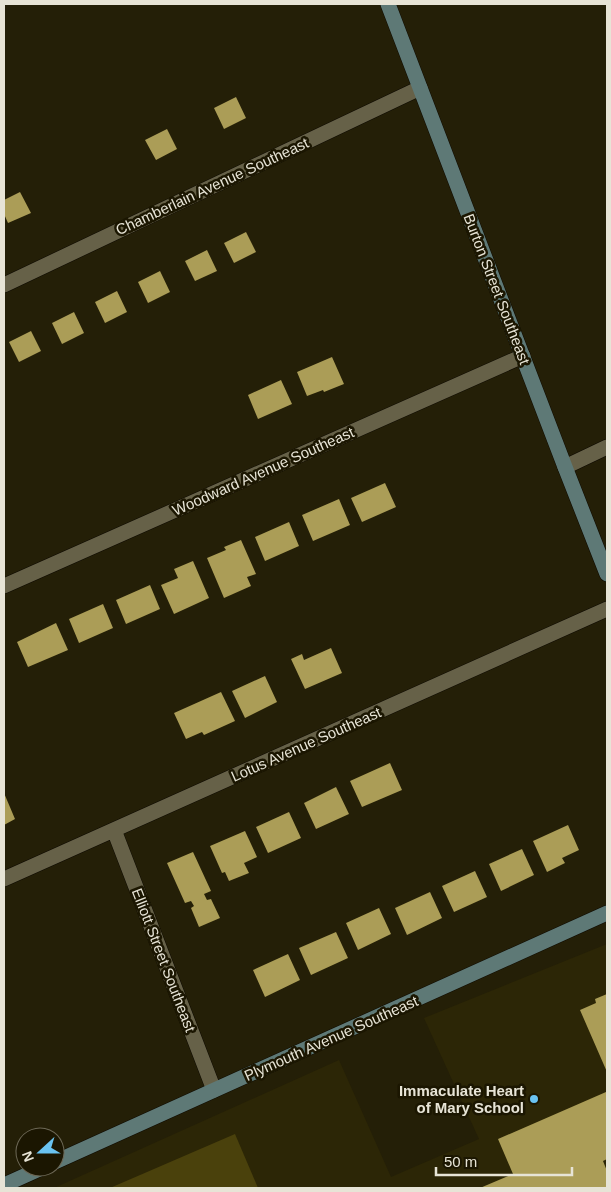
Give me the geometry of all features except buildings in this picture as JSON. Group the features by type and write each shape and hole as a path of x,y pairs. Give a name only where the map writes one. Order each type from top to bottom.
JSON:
{"main road":[{"name":"Burton Street Southeast","path":"388,4 607,574"},
{"name":"Plymouth Avenue Southeast","path":"65,1157 607,914"},
{"path":"4,1185 22,1177"}],"street":[{"name":"Chamberlain Avenue Southeast","path":"4,285 420,88"},
{"name":"Woodward Avenue Southeast","path":"4,586 523,356"},
{"path":"565,467 607,448"},
{"name":"Lotus Avenue Southeast","path":"4,879 607,609"},
{"name":"Elliott Street Southeast","path":"114,830 214,1090"}],"shaded area":[{"name":"Immaculate Heart of Mary School","path":"607,944 607,1188 54,1188 339,1060 391,1177 479,1139 424,1018"},
{"path":"235,1134 258,1188 110,1188"}],"place":[{"name":"Immaculate Heart of Mary School","path":"534,1099"}]}
